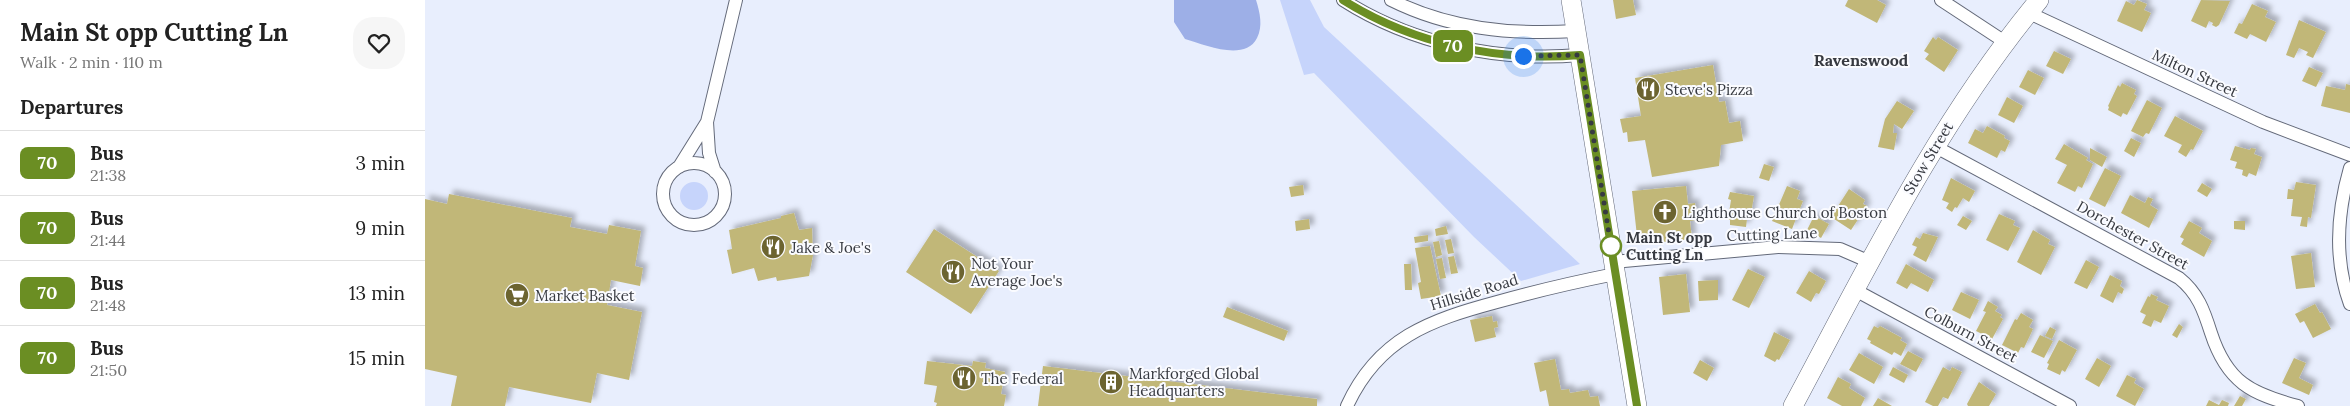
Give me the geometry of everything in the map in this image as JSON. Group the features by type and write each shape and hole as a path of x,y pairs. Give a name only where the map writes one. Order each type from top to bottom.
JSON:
{"street":[{"path":"707,122 679,167 669,177 663,196 668,210 674,218 688,225 699,225 709,222 717,216 726,196 724,185 715,172 709,154 707,122 735,0"},
{"path":"1343,0 1401,30 1453,46 1487,53 1523,56 1580,55"},
{"path":"1391,0 1428,16 1479,29 1535,33 1576,31"},
{"path":"1571,0 1637,406"},
{"path":"1941,0 2005,42"},
{"name":"Stow Street","path":"1793,406 1934,146 2005,42 2034,6"},
{"name":"Milton Street","path":"2034,6 2263,122 2350,155"},
{"name":"Dorchester Street","path":"1934,146 2179,278 2199,298 2218,351 2238,379 2263,397 2298,406"},
{"path":"679,167 693,163 703,164 715,172"},
{"path":"2350,168 2344,196 2339,237 2342,272 2350,304"},
{"name":"Cutting Lane","path":"1614,268 1734,250 1778,247 1840,249 1870,262"},
{"name":"Hillside Road","path":"1347,406 1359,384 1373,366 1395,344 1421,326 1455,313 1614,268"},
{"name":"Colburn Street","path":"1855,290 2070,406"}],"shaded area":[{"path":"1174,0 1256,0 1260,19 1260,29 1257,38 1251,45 1243,49 1234,50 1213,48 1185,39 1174,22"},
{"path":"1280,0 1310,0 1324,27 1580,264 1521,281 1474,237 1314,73 1304,75"},
{"path":"694,182 704,186 708,196 704,206 694,210 684,206 680,196 684,186"}],"building":[{"path":"1613,0 1633,0 1636,15 1616,19"},
{"path":"1848,0 1877,0 1886,5 1877,23 1845,6"},
{"path":"2137,0 2147,4 2144,10 2151,13 2142,32 2117,21 2126,1 2134,5"},
{"path":"2201,0 2230,1 2219,25 2216,27 2209,21 2206,28 2191,21"},
{"path":"2252,4 2268,11 2265,17 2276,22 2266,42 2250,34 2247,39 2234,33 2239,23 2242,24"},
{"path":"2299,20 2326,32 2313,58 2306,55 2308,52 2299,48 2294,58 2286,55"},
{"path":"1933,37 1936,40 1938,37 1958,50 1944,72 1925,59 1929,54 1924,51"},
{"path":"2054,51 2071,59 2063,74 2046,66"},
{"path":"1713,65 1719,102 1725,101 1729,123 1740,121 1743,141 1721,145 1719,166 1652,177 1645,140 1628,142 1627,132 1623,133 1620,119 1641,116 1635,78"},
{"path":"2309,67 2323,73 2316,87 2302,81"},
{"path":"2028,70 2044,78 2035,95 2019,87"},
{"path":"2122,83 2136,90 2134,94 2137,96 2127,115 2123,113 2121,117 2108,110 2108,106 2118,85 2120,87"},
{"path":"2346,84 2350,85 2350,113 2321,106 2326,86 2345,90"},
{"path":"2007,97 2023,106 2014,123 1998,115"},
{"path":"2147,100 2162,108 2149,134 2146,133 2143,137 2131,131"},
{"path":"1897,101 1914,111 1902,129 1894,124 1893,133 1897,133 1894,150 1878,147 1885,119"},
{"path":"2175,116 2203,131 2193,150 2191,149 2186,157 2178,152 2182,145 2164,136"},
{"path":"1987,126 2010,141 2005,152 2001,150 1997,158 1968,143 1975,129 1983,133"},
{"path":"2131,138 2141,143 2134,157 2124,151"},
{"path":"2064,144 2088,158 2086,160 2093,164 2082,188 2078,186 2075,192 2057,183 2067,165 2055,159"},
{"path":"2235,146 2250,150 2251,148 2256,149 2254,154 2262,157 2256,176 2249,173 2247,177 2242,175 2243,170 2235,168 2237,162 2230,160"},
{"path":"2090,148 2107,157 2102,167 2090,160"},
{"path":"1764,164 1774,167 1769,181 1759,178"},
{"path":"2105,168 2121,176 2105,207 2089,199"},
{"path":"1951,178 1975,191 1969,202 1963,198 1952,212 1946,208 1949,203 1942,200"},
{"path":"2296,182 2316,185 2311,218 2308,217 2307,227 2300,226 2302,217 2291,216 2293,199 2287,199 2288,189 2294,190"},
{"path":"2202,183 2212,189 2207,197 2197,191"},
{"path":"1303,185 1304,195 1291,197 1289,187"},
{"name":"Lighthouse Church of Boston","path":"1686,186 1688,204 1695,203 1696,220 1690,221 1692,239 1638,245 1632,191"},
{"path":"1787,186 1800,191 1797,199 1803,201 1792,229 1772,221"},
{"path":"1849,189 1865,200 1863,204 1867,206 1851,230 1831,217"},
{"path":"1730,192 1754,196 1750,219 1747,219 1746,227 1730,225 1730,220 1728,219 1731,200 1728,199"},
{"name":"Market Basket","path":"449,194 572,218 570,227 607,234 609,225 641,231 635,266 643,268 640,286 611,280 607,305 642,312 629,380 597,373 591,403 509,387 505,406 451,406 457,376 425,369 425,199 447,204"},
{"path":"2130,195 2145,203 2148,197 2153,199 2150,205 2158,210 2149,228 2121,213"},
{"name":"Jake & Joe's","path":"794,213 799,230 812,228 813,255 809,276 777,281 776,277 758,281 754,268 732,274 727,250 732,249 729,230 781,218 781,216"},
{"path":"1999,214 2015,221 2013,225 2020,228 2008,251 1986,240"},
{"path":"1814,216 1829,224 1821,238 1807,230"},
{"path":"1963,216 1972,221 1966,230 1957,225"},
{"path":"1309,219 1310,229 1296,231 1295,221"},
{"path":"2189,221 2202,228 2199,233 2212,241 2204,257 2181,244 2184,239 2180,237"},
{"path":"2234,221 2245,221 2245,230 2234,229"},
{"path":"1446,226 1448,234 1436,236 1435,229"},
{"name":"Not Your Average Joe's","path":"934,229 999,271 971,314 906,272"},
{"path":"2033,230 2050,240 2048,244 2055,247 2041,275 2017,262"},
{"path":"1923,233 1938,237 1926,262 1913,255 1917,247 1912,245 1916,237 1920,239"},
{"path":"1428,235 1428,241 1415,243 1414,237"},
{"path":"1451,239 1454,253 1448,254 1445,240"},
{"path":"1439,241 1442,255 1436,257 1433,242"},
{"path":"1430,246 1441,296 1421,299 1418,283 1421,282 1415,248"},
{"path":"2311,253 2315,287 2296,289 2291,256"},
{"path":"1454,256 1458,273 1451,274 1448,257"},
{"path":"1442,258 1446,278 1440,279 1436,259"},
{"path":"2086,260 2099,267 2087,289 2074,283"},
{"path":"1404,264 1411,264 1412,290 1405,290"},
{"path":"1906,264 1934,280 1928,292 1911,283 1907,289 1896,283"},
{"path":"1748,269 1765,277 1749,308 1732,300"},
{"path":"1809,271 1826,281 1819,294 1816,293 1811,302 1796,293"},
{"path":"1686,274 1690,312 1663,315 1659,277"},
{"path":"2110,275 2122,281 2120,286 2124,289 2122,294 2118,292 2113,303 2100,296"},
{"path":"1718,280 1718,300 1699,301 1698,281"},
{"path":"1961,292 1979,300 1970,319 1952,310"},
{"path":"2151,294 2158,297 2156,300 2169,306 2161,323 2154,320 2151,327 2142,323 2146,315 2140,312 2148,296 2150,297"},
{"path":"1988,301 1998,307 1995,311 2002,315 2000,317 2003,319 1992,339 1976,331 1986,312 1983,311"},
{"path":"2315,304 2320,313 2322,312 2331,329 2313,338 2304,321 2300,323 2295,314"},
{"path":"1227,307 1288,331 1284,341 1223,317"},
{"path":"2021,313 2033,320 2029,327 2033,329 2024,348 2021,347 2018,353 2002,345 2015,319 2017,320"},
{"path":"1492,316 1493,322 1497,321 1498,327 1494,328 1496,337 1475,342 1470,320"},
{"path":"2179,324 2183,327 2177,338 2172,335"},
{"path":"1874,326 1878,328 1880,326 1902,338 1900,340 1907,344 1901,356 1894,352 1892,355 1870,343 1871,341 1867,339"},
{"path":"2050,327 2056,330 2052,339 2045,336"},
{"path":"1774,332 1790,340 1779,360 1777,359 1775,362 1764,356"},
{"path":"2040,335 2053,341 2044,358 2031,352"},
{"path":"2059,340 2077,350 2065,372 2062,370 2060,375 2047,369 2049,364 2047,363"},
{"path":"1908,351 1923,359 1916,372 1900,364"},
{"path":"1859,353 1883,367 1874,384 1849,370"},
{"path":"2097,358 2111,366 2099,387 2085,379"},
{"path":"2294,358 2306,363 2299,378 2313,385 2309,395 2282,383"},
{"path":"1555,359 1561,390 1569,389 1570,393 1588,390 1590,397 1598,396 1600,406 1549,406 1546,390 1540,392 1534,363"},
{"path":"1700,360 1714,368 1707,381 1693,373"},
{"name":"The Federal","path":"927,361 972,366 973,361 986,363 985,368 1005,372 1001,394 1006,395 1004,406 936,406 937,403 934,402 937,386 924,384"},
{"name":"Markforged Global Headquarters","path":"1043,366 1317,399 1317,406 1038,406"},
{"path":"1893,367 1908,375 1904,383 1889,375"},
{"path":"1943,367 1950,371 1952,367 1962,372 1948,399 1943,397 1938,406 1933,406 1925,402"},
{"path":"2127,375 2136,379 2134,383 2144,389 2135,406 2116,396"},
{"path":"1838,377 1851,384 1849,388 1865,398 1861,406 1842,406 1827,398"},
{"path":"1979,382 1996,394 1989,406 1968,406 1967,404"},
{"path":"2240,396 2246,399 2242,406 2234,406"},
{"path":"1878,398 1892,406 1873,406"},
{"path":"2209,400 2219,405 2222,400 2229,403 2228,406 2206,406"}],"bus line":[{"name":"70","path":"1343,0 1351,6 1401,30 1426,39 1470,50 1523,56 1580,55 1637,406"}],"place":[{"name":"Steve's Pizza","path":"1648,89"},
{"name":"Lighthouse Church of Boston","path":"1665,212"},
{"name":"Main St opp Cutting Ln","path":"1611,246"},
{"name":"Jake & Joe's","path":"773,247"},
{"name":"Not Your Average Joe's","path":"953,272"},
{"name":"Market Basket","path":"517,295"},
{"name":"The Federal","path":"964,378"},
{"name":"Markforged Global Headquarters","path":"1111,382"}],"district":[{"name":"Ravenswood","path":"1861,60"}],"route":[{"path":"1523,56 1580,55 1611,246"}]}
